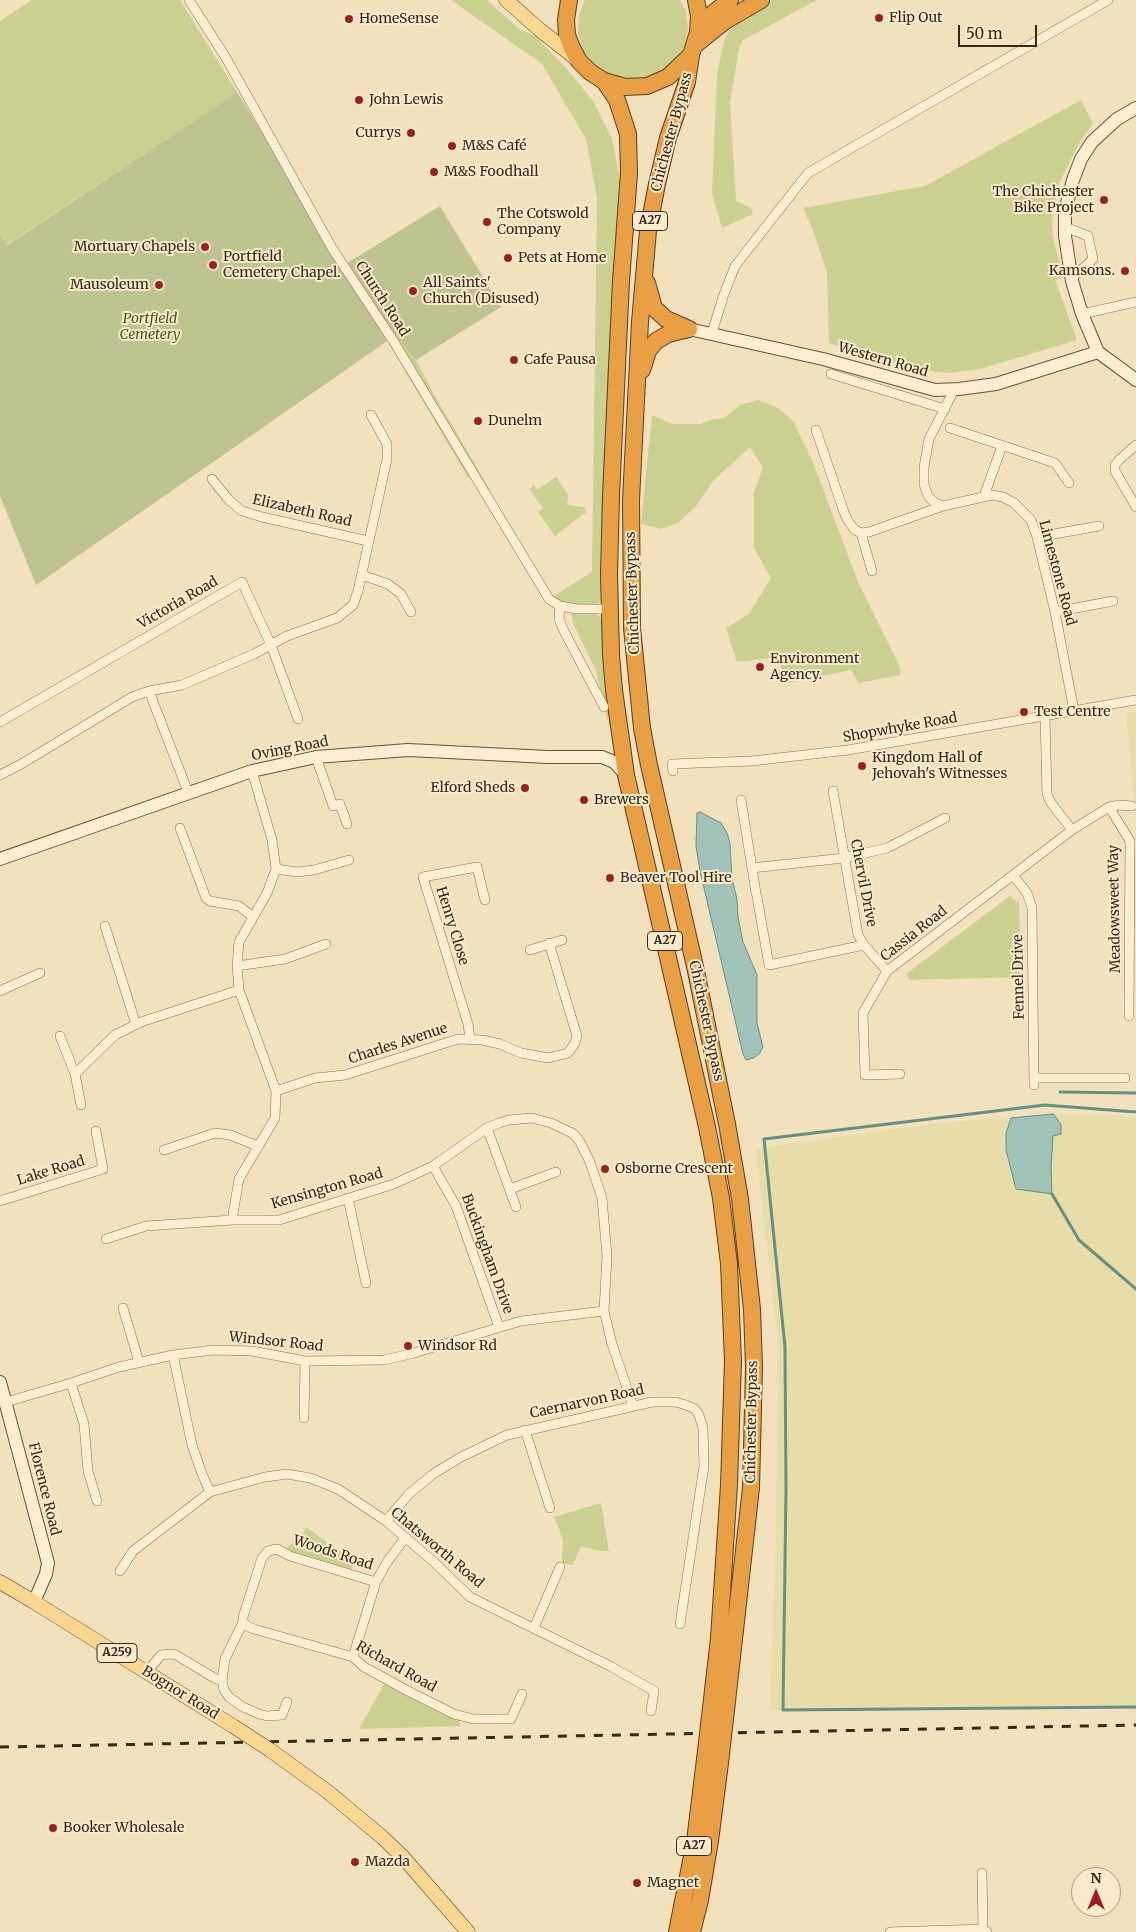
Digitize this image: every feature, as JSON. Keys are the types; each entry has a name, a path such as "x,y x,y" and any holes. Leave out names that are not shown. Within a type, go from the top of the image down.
{"highway":[{"path":"569,0 566,20 567,35 579,61 590,72 604,81 625,87 648,86 668,77 695,44 712,14 730,0"},
{"name":"Chichester Bypass","path":"692,1932 700,1900 710,1841 712,1761 718,1709 751,1488 754,1366 752,1310 740,1199 727,1124 696,971 672,870 642,728 632,628 631,500 636,391 648,230 656,184 668,138 687,82 695,44 699,16 696,0"},
{"path":"695,44 725,21 761,0"},
{"name":"Chichester Bypass","path":"604,81 617,100 628,134 629,173 620,306 611,496 611,655 618,731 626,775 707,1126 721,1198 729,1264 733,1361 729,1485 719,1638 718,1709"},
{"path":"645,272 654,308 666,320 689,329"},
{"path":"636,391 648,351 656,342 668,334 689,329"},
{"name":"Chichester Bypass","path":"677,1932 712,1761"}],"main road":[{"path":"506,0 579,61"},
{"path":"1136,108 1117,119 1106,129 1092,142 1081,159 1068,198 1065,227 1066,249 1072,279 1082,314 1098,352 1136,380"},
{"name":"Western Road","path":"689,329 823,359 935,390 954,390 996,384 1098,352"},
{"path":"600,757 609,751 618,731"},
{"name":"Oving Road","path":"0,859 252,771 316,757 420,750 548,757 600,757"},
{"path":"600,757 612,761 626,775"},
{"name":"Florence Road","path":"0,1382 48,1563 46,1574 34,1602"},
{"name":"Bognor Road","path":"2,1587 34,1602 147,1672 270,1750 328,1792 402,1856 468,1932"}],"street":[{"name":"Church Road","path":"189,0 226,58 332,248 394,342 549,599 560,606"},
{"path":"712,333 735,266 808,174 1108,0"},
{"path":"1065,227 1088,236 1093,259 1072,279"},
{"path":"1082,314 1136,302"},
{"path":"831,374 944,409"},
{"path":"943,506 935,503 928,496 924,484 924,467 930,439 954,390"},
{"path":"0,775 24,763 126,700 149,691 182,685 287,636 337,618 353,605 362,575 387,459 387,444 371,415"},
{"path":"950,428 1055,463 1069,483"},
{"path":"816,430 848,521 855,530 862,533 872,571"},
{"path":"984,496 1002,446"},
{"path":"1136,446 1115,465 1115,471 1136,507"},
{"name":"Elizabeth Road","path":"212,479 229,500 242,511 368,541"},
{"name":"Limestone Road","path":"862,533 943,506 984,496 1003,497 1014,502 1031,520 1037,537 1055,612 1074,711"},
{"path":"1037,537 1099,526"},
{"path":"362,575 388,584 401,594 411,612"},
{"name":"Victoria Road","path":"0,722 242,582 271,645 298,719"},
{"path":"1055,612 1113,601"},
{"path":"604,707 559,619 560,606 577,609 610,609"},
{"path":"149,691 188,792"},
{"name":"Shopwhyke Road","path":"673,771 672,764 752,761 804,756 1136,700"},
{"path":"1044,716 1047,794 1051,803 1072,830"},
{"path":"316,757 333,806 340,804 347,824"},
{"path":"232,1220 239,1179 275,1118 276,1091 238,990 239,942 276,869 272,840 252,771"},
{"name":"Chervil Drive","path":"833,791 858,935 864,945 887,971"},
{"path":"741,800 769,966 864,945"},
{"name":"Cassia Road","path":"900,1074 865,1075 863,1013 887,971 1072,830 1109,807 1119,805 1132,806"},
{"name":"Meadowsweet Way","path":"1109,807 1130,841 1129,1016"},
{"path":"752,868 844,858 887,848 945,818"},
{"path":"180,828 206,898 210,901 239,906 253,917"},
{"path":"276,869 297,872 314,870 350,860"},
{"name":"Henry Close","path":"470,1039 468,1024 423,877 477,867 485,900"},
{"name":"Fennel Drive","path":"1013,875 1027,892 1032,908 1034,1081 1125,1078"},
{"path":"105,926 138,1023"},
{"path":"530,950 562,940"},
{"path":"237,966 285,959 326,944"},
{"name":"Charles Avenue","path":"276,1091 316,1078 346,1075 450,1041 482,1040 500,1044 521,1053 548,1058 568,1054 577,1036 549,944"},
{"path":"0,991 40,973"},
{"path":"74,1074 115,1035 138,1023 238,990"},
{"path":"60,1036 74,1074 81,1105"},
{"path":"433,1166 487,1128 509,1120 532,1118 551,1123 574,1134 590,1162 602,1198 607,1256 604,1311 612,1344 633,1406"},
{"path":"487,1128 516,1207"},
{"name":"Lake Road","path":"0,1201 103,1169 96,1131"},
{"path":"164,1150 215,1133 230,1135 258,1146"},
{"name":"Kensington Road","path":"106,1238 146,1226 232,1220 279,1220 394,1184 433,1166"},
{"name":"Buckingham Drive","path":"433,1166 456,1206 499,1327"},
{"path":"510,1189 556,1172"},
{"path":"348,1198 366,1283"},
{"path":"123,1308 139,1362"},
{"name":"Windsor Road","path":"6,1402 120,1366 173,1355 213,1350 252,1351 305,1361 384,1360 422,1351 499,1327 548,1317 604,1311"},
{"path":"173,1355 192,1445 210,1492"},
{"path":"304,1418 305,1361"},
{"path":"71,1383 84,1424 88,1471 97,1501"},
{"name":"Caernarvon Road","path":"386,1522 409,1494 433,1474 491,1441 525,1430 652,1402 675,1402 686,1405 695,1409 703,1428 702,1486 680,1624"},
{"path":"525,1430 550,1508"},
{"name":"Chatsworth Road","path":"120,1571 133,1551 210,1492 265,1477 287,1474 310,1478 338,1489 386,1522 434,1562 470,1597 610,1666 654,1691 651,1711"},
{"path":"353,1657 376,1582 387,1562 405,1538"},
{"name":"Woods Road","path":"243,1622 262,1558 268,1551 273,1549 376,1582"},
{"path":"534,1628 560,1567"},
{"path":"243,1622 225,1659 222,1680 224,1690 229,1697 243,1706 267,1716 282,1715 288,1702"},
{"name":"Richard Road","path":"243,1622 247,1626 353,1657 364,1668 408,1691 454,1714 473,1719 511,1719 522,1694"},
{"path":"147,1672 156,1658 161,1655 171,1654 176,1655 216,1679 222,1680"},
{"path":"890,1932 985,1931 982,1873"}],"shaded area":[{"path":"1136,712 1136,813 1126,713"},
{"path":"1058,1114 1136,1116 1136,1707 770,1710 776,1536 778,1342 756,1149 928,1124"}],"green space":[{"path":"32,0 180,0 237,92 5,246 0,235 0,21"},
{"path":"451,0 487,0 519,29 535,36 567,69 593,101 612,139 621,184 603,597 598,604 577,609 549,599 592,572 597,198 586,139 542,64"},
{"path":"585,0 680,0 686,11 688,29 684,47 675,62 661,74 644,80 626,81 609,76 594,65 583,50 578,33 579,15"},
{"path":"772,0 817,0 743,40 739,48 730,103 736,201 751,208 753,214 722,228 712,193 717,75 722,50 725,38 737,20"},
{"name":"Portfield Cemetery","path":"237,92 344,265 440,206 501,307 416,360 396,335 36,585 0,496 0,235 6,246"},
{"path":"1081,100 1093,124 1081,140 1060,181 1052,222 1054,243 1064,277 1055,280 1077,340 980,369 950,373 920,370 829,343 827,272 813,230 803,208 925,186"},
{"path":"397,335 416,360 490,490 484,493 476,476 468,478 388,342"},
{"path":"758,400 778,408 793,421 812,460 858,582 900,667 900,675 859,683 851,670 783,684 780,657 737,662 726,628 749,614 771,578 754,548 754,492 763,467 750,447 713,481 696,506 678,523 661,529 641,524 652,415 672,424 700,424 724,418 740,405"},
{"path":"556,477 568,495 567,505 585,507 586,512 555,536 538,512 543,508 529,489 534,485 537,490"},
{"path":"571,613 595,613 604,623 611,727 609,727 596,671 574,625"},
{"path":"1010,896 1019,903 1021,977 910,980 906,974"},
{"path":"601,1503 609,1551 600,1551 581,1546 573,1565 562,1563 563,1540 554,1517"},
{"path":"306,1527 346,1556 352,1562 352,1571 293,1553 286,1548 292,1544 297,1535 302,1536"},
{"path":"385,1683 459,1720 461,1726 359,1729"}],"water":[{"path":"700,812 721,823 727,833 730,843 732,879 743,942 757,975 757,1023 763,1047 754,1058 746,1060 700,871 696,846 697,813"},
{"path":"1053,1114 1061,1124 1061,1134 1053,1136 1052,1194 1016,1189 1006,1150 1006,1133 1011,1118"}],"waterway":[{"path":"1060,1092 1136,1093"},
{"path":"1136,1112 1045,1105 764,1139 785,1347 786,1490 783,1710 1136,1707"},
{"path":"1052,1194 1079,1240 1136,1289"}],"railway":[{"path":"0,1747 1136,1725"}],"place":[{"name":"Flip Out","path":"879,18"},
{"name":"HomeSense","path":"349,19"},
{"name":"John Lewis","path":"359,100"},
{"name":"Currys","path":"411,133"},
{"name":"M&S Café","path":"452,146"},
{"name":"M&S Foodhall","path":"434,172"},
{"name":"The Chichester Bike Project","path":"1104,200"},
{"name":"The Cotswold Company","path":"487,222"},
{"name":"Mortuary Chapels","path":"205,247"},
{"name":"Pets at Home","path":"508,258"},
{"name":"Portfield Cemetery Chapel.","path":"213,265"},
{"name":"Kamsons.","path":"1125,271"},
{"name":"Mausoleum","path":"159,285"},
{"name":"All Saints' Church (Disused)","path":"413,291"},
{"name":"Cafe Pausa","path":"514,360"},
{"name":"Dunelm","path":"478,421"},
{"name":"Environment Agency.","path":"760,667"},
{"name":"Test Centre","path":"1024,712"},
{"name":"Kingdom Hall of Jehovah's Witnesses","path":"862,766"},
{"name":"Elford Sheds","path":"525,788"},
{"name":"Brewers","path":"584,800"},
{"name":"Beaver Tool Hire","path":"610,878"},
{"name":"Osborne Crescent","path":"605,1169"},
{"name":"Windsor Rd","path":"408,1346"},
{"name":"Booker Wholesale","path":"53,1828"},
{"name":"Mazda","path":"355,1862"},
{"name":"Magnet","path":"637,1883"}]}
